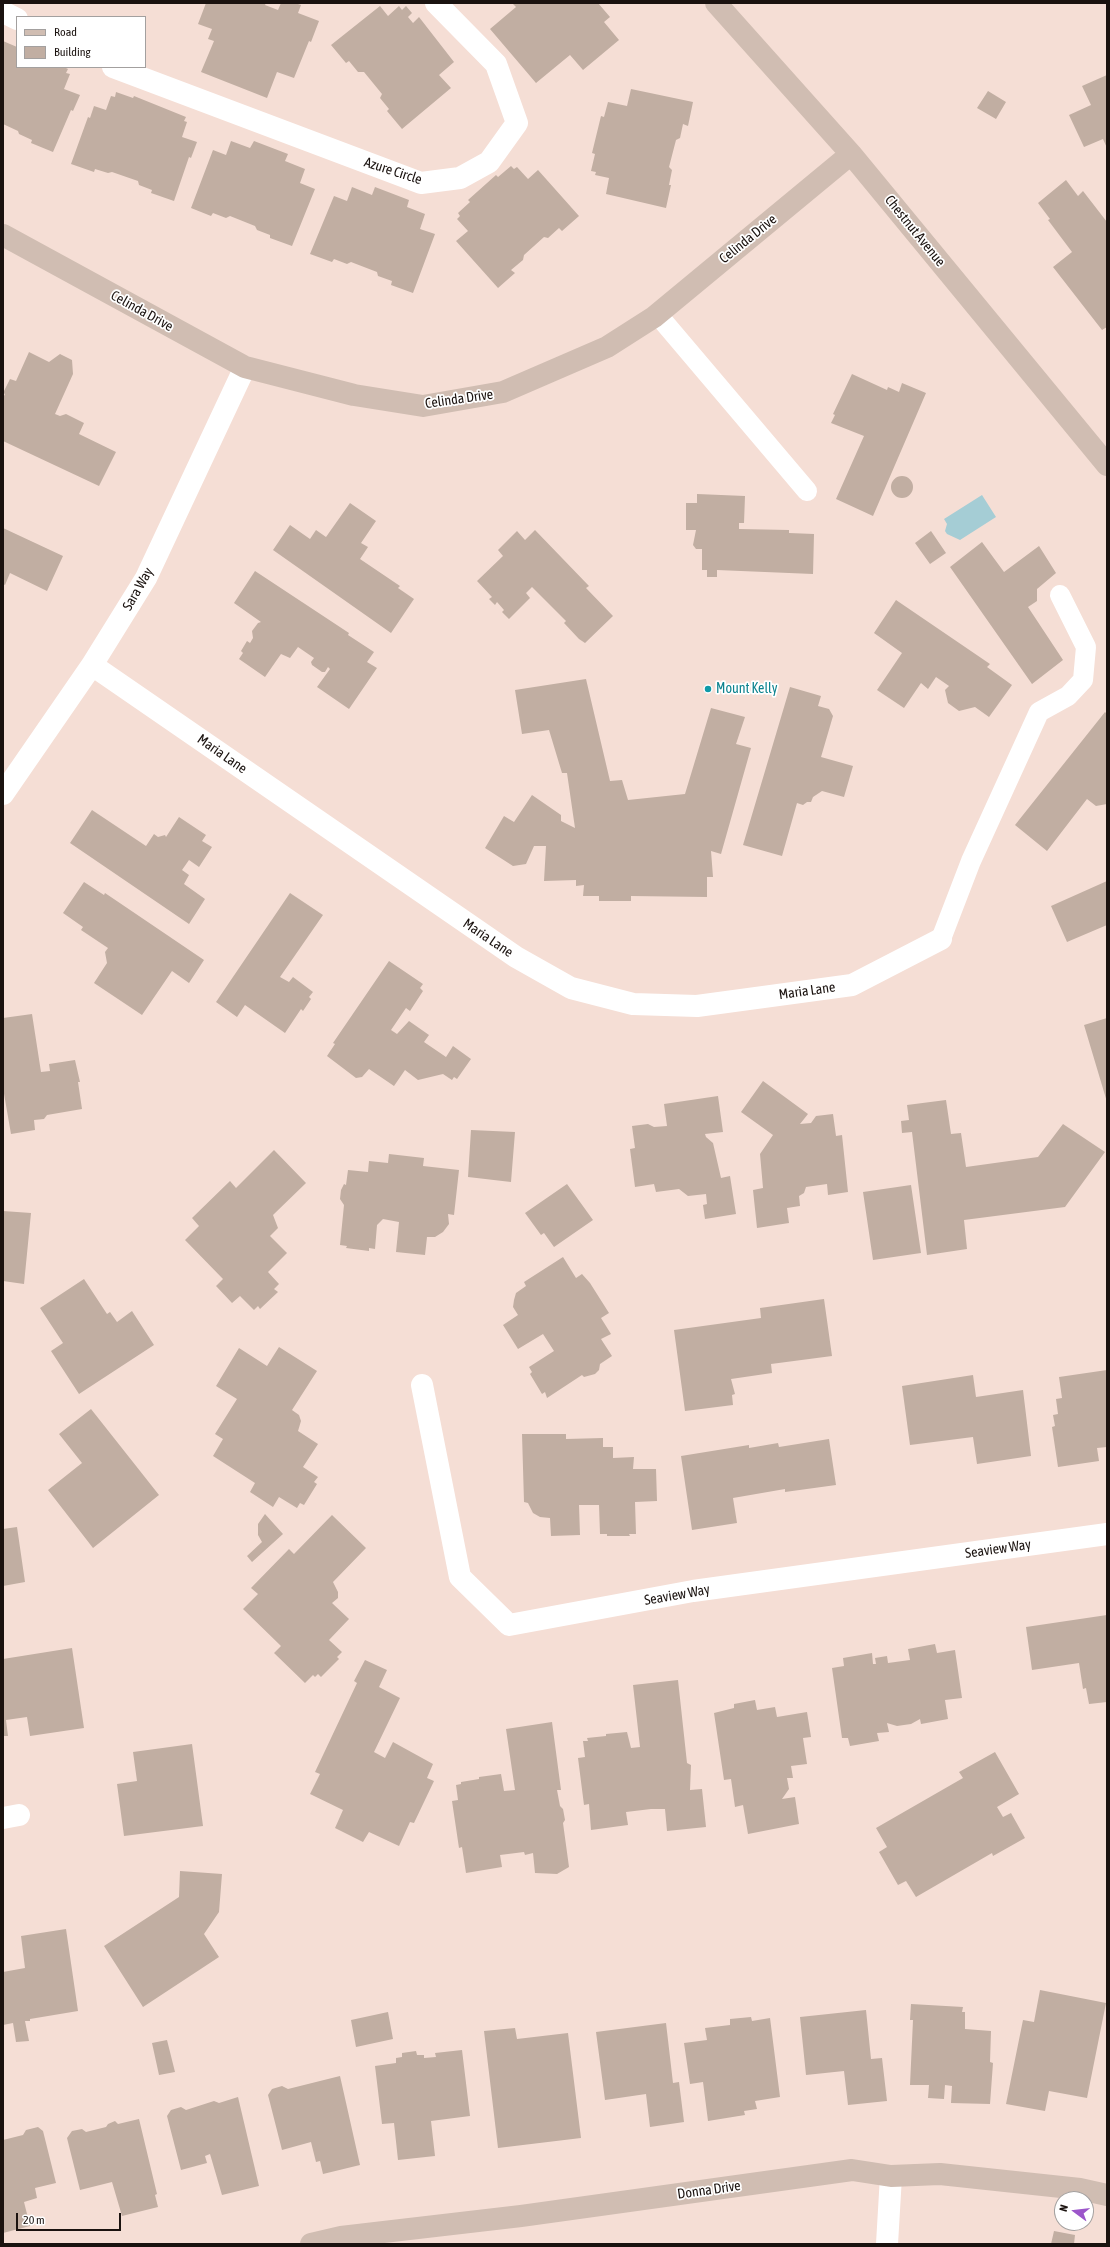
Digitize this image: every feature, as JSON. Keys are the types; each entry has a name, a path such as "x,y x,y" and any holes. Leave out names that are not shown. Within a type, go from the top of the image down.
{"street":[{"name":"Azure Circle","path":"116,68 421,184 460,178 489,162 517,123 496,64 436,3"},
{"name":"Chestnut Avenue","path":"716,3 851,154 1107,465"},
{"path":"3,12 16,18"},
{"name":"Celinda Drive","path":"3,235 245,367 354,395 423,406 503,392 607,347 657,314 851,154"},
{"name":"Sara Way","path":"3,794 92,665 146,578 245,367"},
{"name":"Maria Lane","path":"92,665 516,957 571,988 633,1004 697,1006 852,985 941,939"},
{"name":"Seaview Way","path":"422,1385 460,1577 509,1625 693,1591 1107,1534"},
{"name":"Donna Drive","path":"311,2244 341,2237 521,2216 852,2170 891,2176 940,2174 1080,2189 1107,2195"},
{"path":"887,2244 891,2176"}],"lane":[{"path":"657,314 807,491"},
{"path":"941,939 971,861 1039,712 1068,696 1083,680 1086,647 1060,595"}],"water":[{"path":"982,495 996,517 960,540 947,534 945,531 947,524 944,519"}],"building":[{"path":"206,3 266,3 265,5 278,10 281,3 295,3 301,5 298,13 319,21 294,78 277,72 267,98 201,72 214,41 208,39 212,29 198,24"},
{"path":"512,3 598,3 610,17 604,22 619,40 583,70 570,55 536,83 490,29 516,7"},
{"path":"380,6 388,16 399,6 402,10 406,6 412,13 408,17 413,23 419,17 454,62 439,75 451,88 402,129 387,111 389,109 380,98 382,94 364,72 358,72 349,61 346,63 331,45"},
{"path":"3,41 16,47 16,68 68,69 66,73 70,74 64,89 80,95 73,111 71,110 53,152 31,143 32,140 3,124"},
{"path":"1107,75 1107,148 1103,139 1084,147 1069,115 1091,105 1082,86"},
{"path":"631,89 693,102 688,126 683,124 680,138 676,140 669,167 672,170 669,185 671,185 666,208 606,194 609,178 595,175 596,172 591,171 595,154 592,153 601,116 604,117 608,102 627,106"},
{"path":"988,91 1006,102 996,119 977,108"},
{"path":"116,92 133,98 134,96 186,117 184,121 187,122 182,137 197,142 191,158 189,157 174,201 151,193 152,190 139,185 138,181 112,172 108,173 95,169 94,172 71,164 88,117 90,118 94,106 106,110 111,96 115,97"},
{"path":"231,141 250,148 254,141 288,154 285,161 305,169 300,183 315,189 292,246 270,238 270,235 257,230 255,226 230,216 226,218 213,213 211,216 191,208 213,150 226,155"},
{"path":"511,166 514,169 517,167 528,179 538,170 579,216 562,231 559,228 548,238 544,237 524,255 523,260 511,270 515,273 498,288 456,241 468,231 457,219 460,216 458,213 470,202 468,200 496,175 498,177"},
{"path":"1066,180 1078,196 1083,191 1107,222 1107,327 1102,330 1053,267 1072,252 1048,220 1050,219 1038,203"},
{"path":"352,187 372,195 375,187 409,200 407,207 425,214 420,229 435,234 413,293 391,285 392,281 378,276 377,272 351,262 347,264 334,259 332,262 310,254 334,196 347,201"},
{"path":"29,352 49,362 60,354 72,360 73,374 55,414 60,416 66,414 84,423 79,434 116,452 99,486 3,441 3,398 5,394 3,393 10,379 16,381"},
{"path":"852,374 887,390 888,387 899,392 902,383 926,393 873,516 836,499 864,436 831,423 835,415 833,414"},
{"path":"902,476 910,479 913,487 910,495 902,498 894,495 891,487 894,479"},
{"path":"697,494 745,496 744,523 739,523 739,529 789,530 789,533 814,534 813,574 717,570 717,577 707,577 707,570 702,570 702,549 696,549 693,545 696,530 686,530 686,503 697,503"},
{"path":"350,503 376,521 361,543 368,547 360,559 400,586 398,588 414,599 391,633 273,550 290,525 310,539 316,530 326,537"},
{"path":"3,528 63,556 47,591 10,573 5,585 3,584"},
{"path":"535,530 589,586 586,588 613,616 585,643 579,639 564,623 566,621 532,587 526,593 530,598 509,619 502,612 504,610 497,602 495,605 489,599 492,597 477,581 503,556 498,550 517,531 525,540"},
{"path":"931,531 946,553 930,564 915,543"},
{"path":"982,542 1004,572 1039,546 1056,573 1037,589 1037,601 1028,607 1063,660 1032,684 950,567"},
{"path":"255,571 349,633 348,635 374,652 367,662 377,668 349,709 317,687 330,669 328,667 325,672 322,672 312,665 311,662 314,658 298,647 290,658 281,654 265,677 239,659 243,653 241,651 247,641 250,643 253,638 252,631 258,623 261,622 234,603"},
{"path":"896,600 990,664 987,667 1012,685 989,717 975,707 959,711 948,703 945,690 949,686 936,677 928,689 921,683 904,708 877,690 902,653 874,633"},
{"path":"586,679 610,781 622,780 628,800 685,794 711,708 745,717 736,744 751,748 721,854 711,851 713,877 707,877 707,897 631,896 631,901 599,901 599,896 583,896 584,885 576,886 576,880 544,881 546,846 534,846 526,864 513,866 485,848 504,816 514,822 532,795 561,815 561,821 575,828 567,773 562,773 549,730 522,734 515,690"},
{"path":"790,687 821,696 818,706 829,709 833,716 821,757 853,766 844,797 822,791 813,797 811,802 807,802 803,805 797,803 782,856 743,845"},
{"path":"1105,712 1107,714 1107,804 1096,806 1087,799 1047,851 1015,825"},
{"path":"92,810 146,846 154,834 158,837 165,835 166,837 179,817 206,835 202,841 212,847 199,867 189,860 182,870 189,875 184,884 205,899 189,924 70,843"},
{"path":"1107,881 1107,925 1067,942 1051,906"},
{"path":"84,882 104,895 105,893 204,960 189,983 172,971 142,1015 94,983 107,963 105,952 108,948 81,930 83,927 63,913"},
{"path":"290,893 323,915 280,977 289,982 293,977 313,992 309,997 311,999 303,1011 301,1009 285,1033 245,1005 237,1017 216,1002"},
{"path":"389,961 423,984 420,988 423,991 410,1011 406,1008 391,1030 397,1034 409,1021 429,1035 424,1042 446,1057 453,1046 471,1059 457,1079 454,1077 452,1080 443,1074 418,1080 405,1070 394,1086 369,1069 362,1077 356,1078 327,1056 335,1044 333,1043"},
{"path":"32,1014 41,1072 50,1071 49,1064 75,1060 80,1082 78,1082 82,1109 47,1115 44,1119 34,1120 35,1130 11,1134 3,1088 3,1018"},
{"path":"1107,1018 1107,1102 1084,1025"},
{"path":"763,1081 808,1114 800,1124 811,1123 816,1116 833,1114 836,1136 842,1135 848,1192 828,1195 827,1184 806,1187 804,1193 799,1196 800,1206 787,1208 789,1223 757,1228 753,1190 763,1188 760,1154 773,1135 741,1112"},
{"path":"718,1096 723,1132 705,1134 706,1137 713,1143 721,1178 730,1176 736,1214 705,1219 703,1205 707,1204 706,1194 688,1196 679,1189 656,1192 654,1184 635,1187 630,1149 635,1148 632,1126 648,1124 654,1127 667,1126 664,1104"},
{"path":"946,1100 951,1134 961,1133 966,1167 1038,1157 1063,1124 1105,1152 1065,1207 964,1220 967,1249 927,1255 912,1132 902,1133 901,1121 909,1120 907,1105"},
{"path":"471,1130 515,1132 511,1182 468,1177"},
{"path":"274,1150 306,1183 273,1215 278,1228 270,1236 287,1253 268,1272 279,1284 274,1289 278,1292 260,1309 258,1306 254,1310 240,1296 232,1303 216,1286 223,1279 185,1240 199,1226 192,1218 230,1181 236,1188"},
{"path":"389,1154 424,1158 423,1166 459,1170 454,1215 448,1214 449,1224 443,1232 435,1237 427,1237 425,1255 396,1252 399,1222 383,1219 377,1225 375,1249 369,1248 369,1251 346,1248 347,1246 340,1245 344,1205 340,1199 341,1190 344,1184 346,1185 348,1170 368,1172 369,1161 388,1163"},
{"path":"567,1184 593,1220 554,1247 544,1233 541,1235 525,1213"},
{"path":"911,1185 921,1253 873,1260 863,1192"},
{"path":"3,1211 31,1213 24,1284 3,1281"},
{"path":"563,1257 576,1278 582,1274 590,1283 609,1313 601,1318 611,1334 601,1339 612,1356 600,1364 599,1370 595,1374 584,1377 582,1375 547,1398 545,1392 542,1394 530,1374 532,1372 529,1367 554,1351 543,1334 518,1349 503,1325 518,1315 513,1307 514,1300 516,1293 526,1286 524,1282"},
{"path":"84,1279 107,1314 110,1312 117,1322 132,1311 154,1345 79,1394 51,1351 63,1343 40,1308"},
{"path":"824,1299 832,1356 771,1364 772,1373 731,1379 735,1394 732,1395 733,1405 685,1411 674,1330 761,1318 760,1308"},
{"path":"279,1347 317,1371 292,1410 299,1415 301,1421 298,1431 318,1444 303,1467 318,1477 314,1482 317,1484 304,1505 300,1503 297,1508 279,1497 273,1507 250,1492 255,1483 213,1456 223,1439 215,1434 237,1399 216,1386 239,1348 267,1366"},
{"path":"1107,1370 1107,1447 1097,1448 1099,1461 1058,1467 1052,1427 1055,1426 1053,1415 1058,1414 1056,1399 1062,1398 1059,1377"},
{"path":"973,1375 976,1397 1023,1390 1031,1456 977,1464 973,1437 910,1445 902,1386"},
{"path":"91,1409 159,1495 93,1548 48,1490 82,1463 59,1434"},
{"path":"522,1434 566,1434 566,1439 603,1438 603,1447 613,1447 613,1458 634,1457 633,1469 656,1469 657,1501 635,1502 636,1534 629,1534 630,1536 607,1536 607,1534 600,1534 599,1505 579,1505 580,1535 551,1536 550,1518 540,1517 533,1513 528,1503 524,1502"},
{"path":"829,1439 836,1485 785,1492 785,1489 733,1498 737,1523 692,1530 681,1456 749,1445 749,1448 778,1443 779,1447"},
{"path":"265,1514 283,1534 252,1562 247,1556 262,1542 258,1535 258,1524"},
{"path":"332,1515 366,1548 333,1582 338,1592 338,1598 332,1603 349,1619 329,1640 342,1652 337,1657 339,1659 321,1677 318,1674 315,1677 313,1675 305,1683 274,1653 281,1646 243,1609 258,1594 251,1588 289,1549 294,1554"},
{"path":"17,1527 25,1582 3,1586 3,1529"},
{"path":"1107,1615 1107,1702 1089,1704 1086,1688 1083,1689 1079,1663 1032,1670 1026,1627"},
{"path":"935,1644 937,1653 955,1650 962,1698 945,1700 948,1719 921,1724 920,1719 911,1724 897,1726 887,1723 889,1732 877,1733 879,1741 850,1746 848,1738 842,1738 832,1668 844,1666 843,1658 872,1653 873,1664 876,1664 875,1658 887,1656 888,1663 910,1660 908,1649"},
{"path":"72,1648 84,1728 30,1736 27,1717 6,1720 8,1736 3,1736 3,1659"},
{"path":"365,1660 387,1670 379,1687 400,1698 374,1752 385,1758 393,1742 433,1764 427,1778 434,1781 414,1823 410,1822 399,1846 369,1832 363,1842 335,1828 343,1810 310,1794 320,1774 315,1772 357,1683 354,1681"},
{"path":"678,1680 687,1763 691,1765 690,1790 702,1789 706,1827 667,1831 665,1809 651,1809 626,1812 628,1825 591,1830 589,1804 584,1805 578,1758 585,1757 583,1741 588,1741 587,1738 606,1736 606,1734 627,1732 631,1748 640,1747 633,1685"},
{"path":"755,1700 757,1710 775,1707 777,1717 807,1712 811,1737 803,1738 807,1764 791,1766 793,1778 787,1778 789,1789 782,1799 795,1797 799,1824 748,1834 743,1805 735,1807 731,1779 724,1780 714,1713 734,1708 734,1704"},
{"path":"552,1722 561,1790 557,1790 560,1806 563,1809 565,1820 563,1823 569,1867 557,1874 535,1873 533,1853 525,1855 524,1852 500,1855 502,1867 466,1873 462,1847 459,1848 452,1801 458,1800 456,1785 461,1784 461,1782 479,1779 479,1777 501,1774 504,1791 515,1790 506,1729"},
{"path":"192,1744 203,1826 124,1836 117,1784 137,1781 133,1752"},
{"path":"995,1752 1019,1794 997,1807 1003,1817 1011,1813 1025,1838 993,1856 992,1853 916,1897 906,1881 898,1885 879,1852 887,1847 876,1828 963,1778 959,1772"},
{"path":"180,1871 222,1874 219,1912 204,1934 219,1957 143,2007 104,1946 179,1897"},
{"path":"66,1929 78,2011 25,2021 29,2041 16,2042 13,2023 3,2025 3,1972 25,1968 21,1936"},
{"path":"1040,1990 1106,2003 1087,2098 1049,2091 1045,2111 1006,2104 1023,2020 1034,2022"},
{"path":"911,2004 963,2007 962,2012 965,2012 965,2029 991,2031 990,2062 993,2063 990,2104 951,2103 952,2086 945,2085 944,2099 928,2098 929,2085 910,2085 913,2020 910,2020"},
{"path":"866,2010 871,2059 882,2058 887,2101 848,2105 844,2071 806,2075 800,2017"},
{"path":"388,2012 393,2039 356,2047 351,2020"},
{"path":"751,2017 752,2021 770,2018 780,2097 755,2101 757,2109 744,2111 745,2115 708,2121 703,2082 690,2084 684,2043 707,2040 705,2028 730,2025 730,2019"},
{"path":"666,2023 673,2083 679,2082 684,2122 650,2127 646,2094 605,2100 596,2032"},
{"path":"515,2028 517,2039 568,2033 581,2138 498,2148 484,2031"},
{"path":"167,2040 175,2072 159,2075 152,2043"},
{"path":"462,2050 470,2116 431,2121 435,2156 398,2160 394,2123 382,2124 375,2066 396,2063 396,2058 402,2057 402,2053 416,2051 417,2055 424,2055 424,2058 436,2057 435,2053"},
{"path":"340,2076 360,2165 323,2174 320,2161 316,2162 311,2142 282,2150 268,2095 272,2089 282,2086 288,2089"},
{"path":"238,2097 259,2186 222,2195 210,2154 205,2156 207,2163 181,2170 167,2116 171,2110 181,2107 186,2110 214,2101 219,2103"},
{"path":"139,2119 157,2194 155,2195 158,2207 122,2216 112,2182 80,2190 67,2138 72,2131 82,2129 86,2132 106,2127 108,2124 115,2121 118,2124"},
{"path":"38,2127 43,2131 56,2183 35,2188 37,2198 24,2202 30,2226 3,2233 3,2140 23,2135 26,2130"},
{"path":"1054,2231 1075,2235 1074,2244 1051,2244"}],"place":[{"name":"Mount Kelly","path":"708,689"}]}
